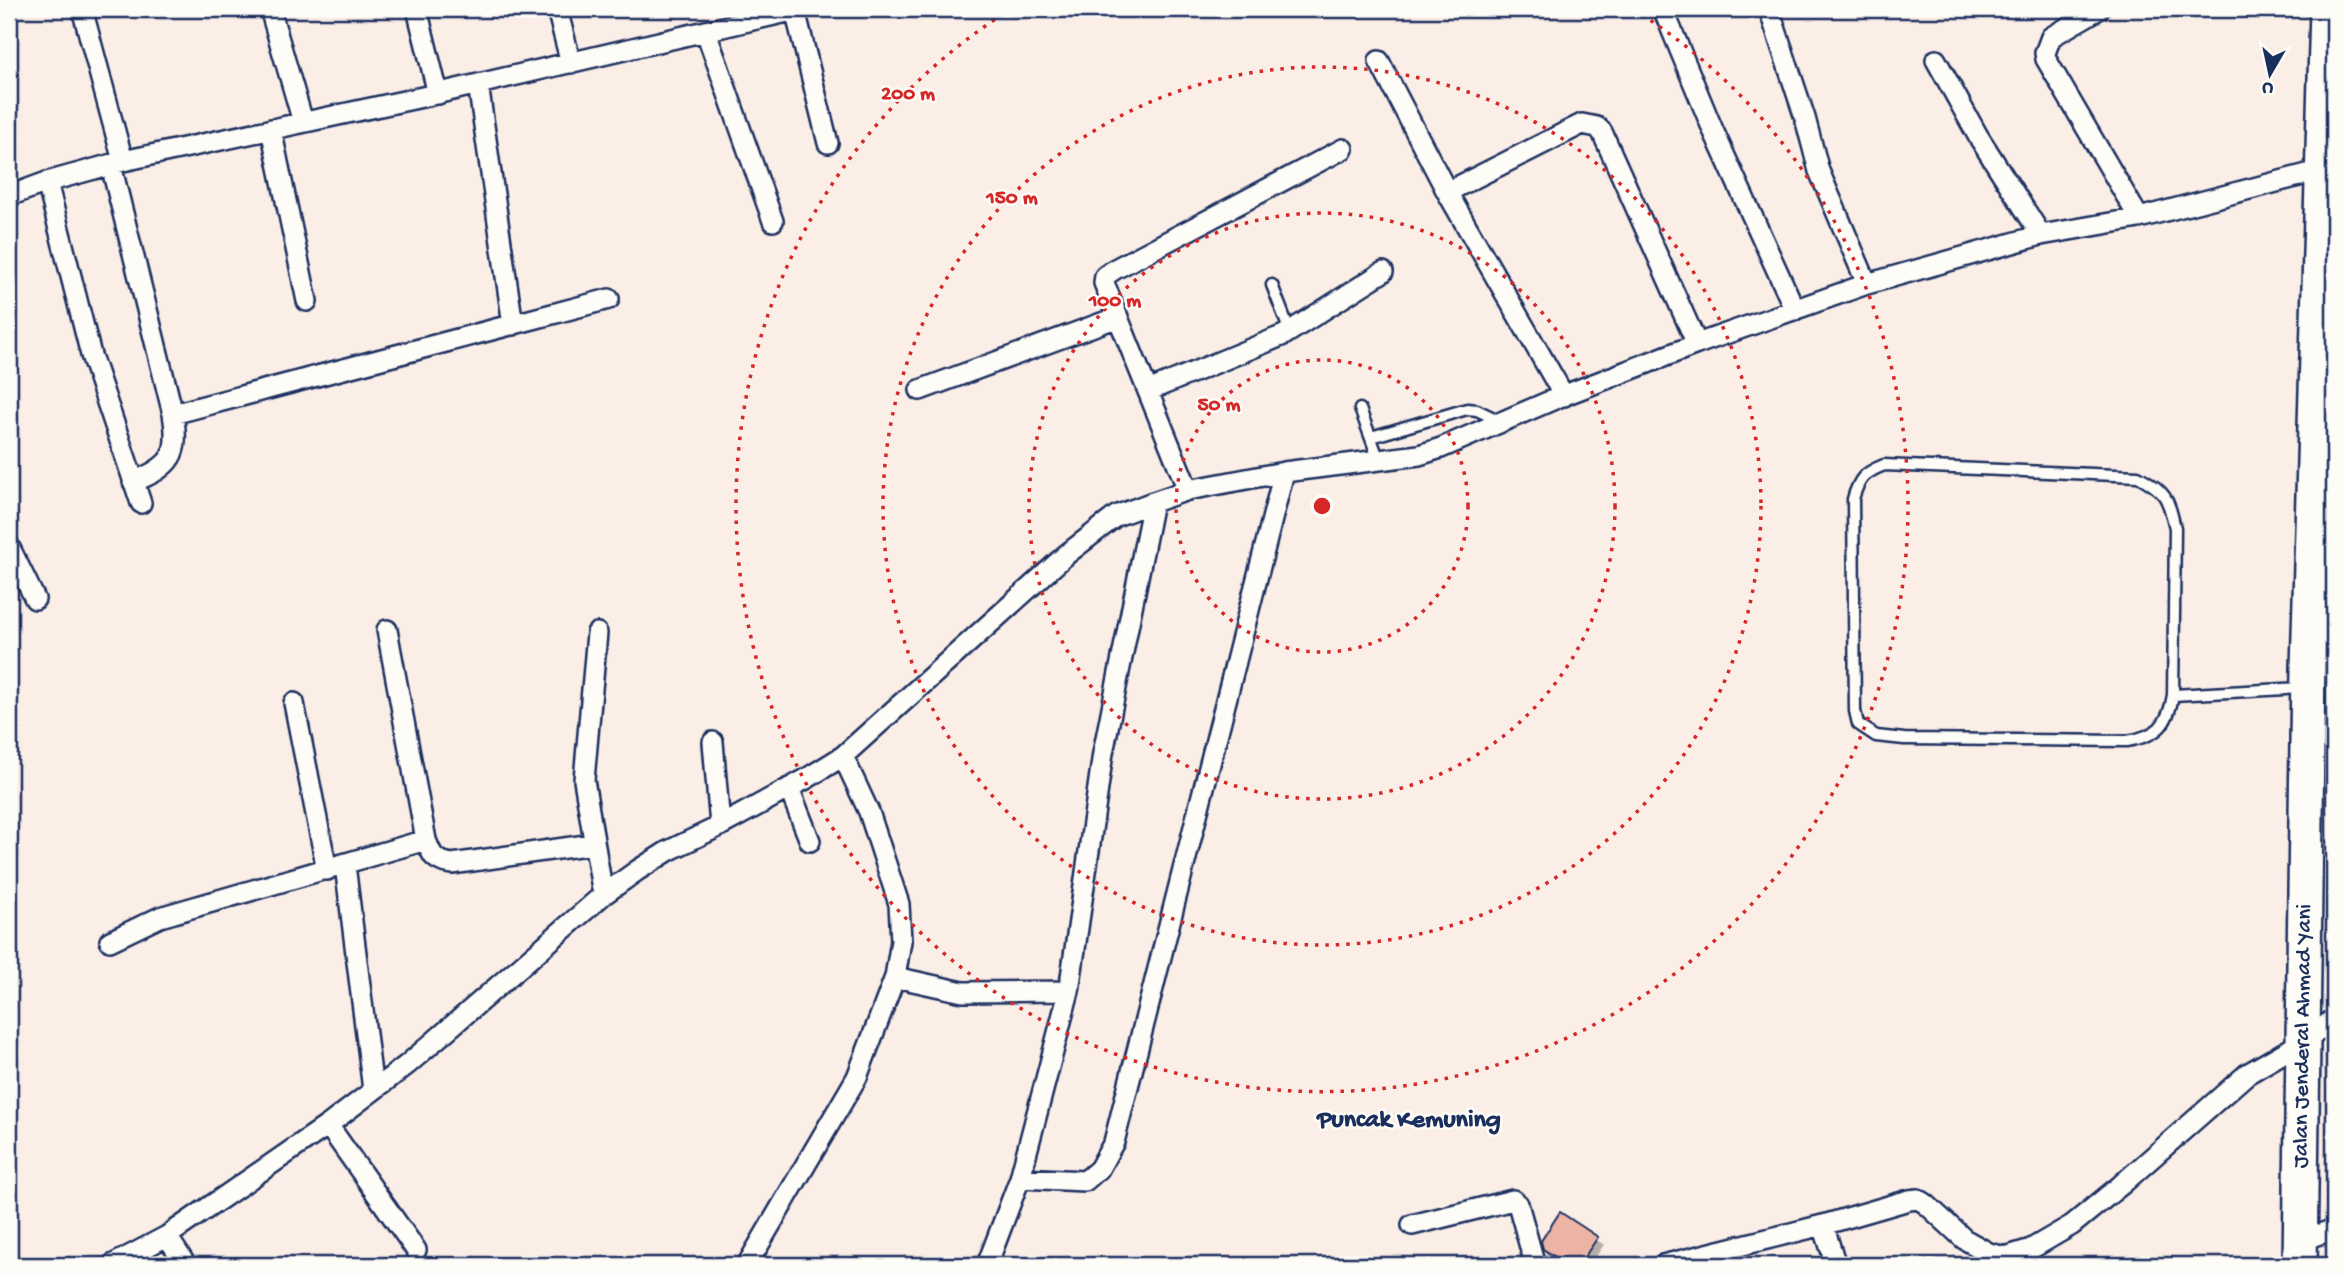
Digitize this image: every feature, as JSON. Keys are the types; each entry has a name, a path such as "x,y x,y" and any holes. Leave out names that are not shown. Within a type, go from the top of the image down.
{"highway":[{"name":"Jalan Jenderal Ahmad Yani","path":"2300,1253 2308,688 2329,169 2329,14"}],"street":[{"path":"270,9 303,122"},
{"path":"417,9 438,94"},
{"path":"558,9 571,63"},
{"path":"9,196 47,182 117,163 438,94 706,32 743,15 798,9 828,143"},
{"path":"1663,9 1713,130 1795,310"},
{"path":"1769,9 1805,118 1819,171 1867,284"},
{"path":"2099,9 2051,37 2045,53 2046,59 2139,218"},
{"path":"84,16 177,438 169,459 158,471 134,482"},
{"path":"706,32 773,221"},
{"path":"1936,60 1978,135 2041,235"},
{"path":"1379,61 1447,192 1564,396"},
{"path":"478,85 513,324"},
{"path":"1447,192 1582,124 1597,127 1602,132 1697,344"},
{"path":"271,129 307,301"},
{"path":"1188,490 1104,283 1105,276 1343,149"},
{"path":"112,1265 167,1236 328,1125 408,1064 603,895 668,851 720,826 843,756 1068,554 1116,516 1188,490 1284,472 1419,455 1697,344 1867,284 2041,235 2139,218 2329,169"},
{"path":"47,182 91,355 141,503"},
{"path":"1148,391 1290,332 1383,272"},
{"path":"173,414 609,299"},
{"path":"920,390 1118,317"},
{"path":"1020,1178 1085,1181 1099,1169 1114,1142 1284,472"},
{"path":"987,1265 1020,1178 1069,991 1103,753 1153,502"},
{"path":"11,556 35,599"},
{"path":"387,630 426,840 432,854 440,862 452,864 593,844"},
{"path":"597,633 584,780 603,895"},
{"path":"294,704 336,868 373,1090"},
{"path":"713,742 720,826"},
{"path":"747,1265 857,1077 895,977 901,941 899,904 869,812 843,756"},
{"path":"789,788 810,841"},
{"path":"110,941 160,917 426,840"},
{"path":"895,977 963,992 1069,991"},
{"path":"1663,1265 1712,1259 1918,1199 1964,1239 1989,1253 2005,1257 2031,1250 2072,1225 2247,1074 2304,1041 2334,1018"},
{"path":"328,1125 416,1250"},
{"path":"1412,1225 1513,1200 1518,1204 1535,1265"},
{"path":"1823,1225 1836,1265"},
{"path":"2300,1253 2334,1229"},
{"path":"167,1236 186,1265"},
{"path":"1964,1239 1981,1265"}],"lane":[{"path":"1272,285 1290,332"},
{"path":"1360,409 1379,460"},
{"path":"1371,437 1467,409 1477,410 1502,422"},
{"path":"1884,465 2138,476 2156,486 2169,502 2175,528 2173,695 2170,716 2158,729 2145,738 2127,741 1904,739 1876,736 1858,724 1855,710 1853,499 1859,480 1871,470 1884,465"},
{"path":"2173,695 2308,688"}],"building":[{"path":"1560,1212 1598,1237 1579,1265 1568,1265 1543,1249 1541,1241"}],"district":[{"name":"Puncak Kemuning","path":"1409,1121"}]}
